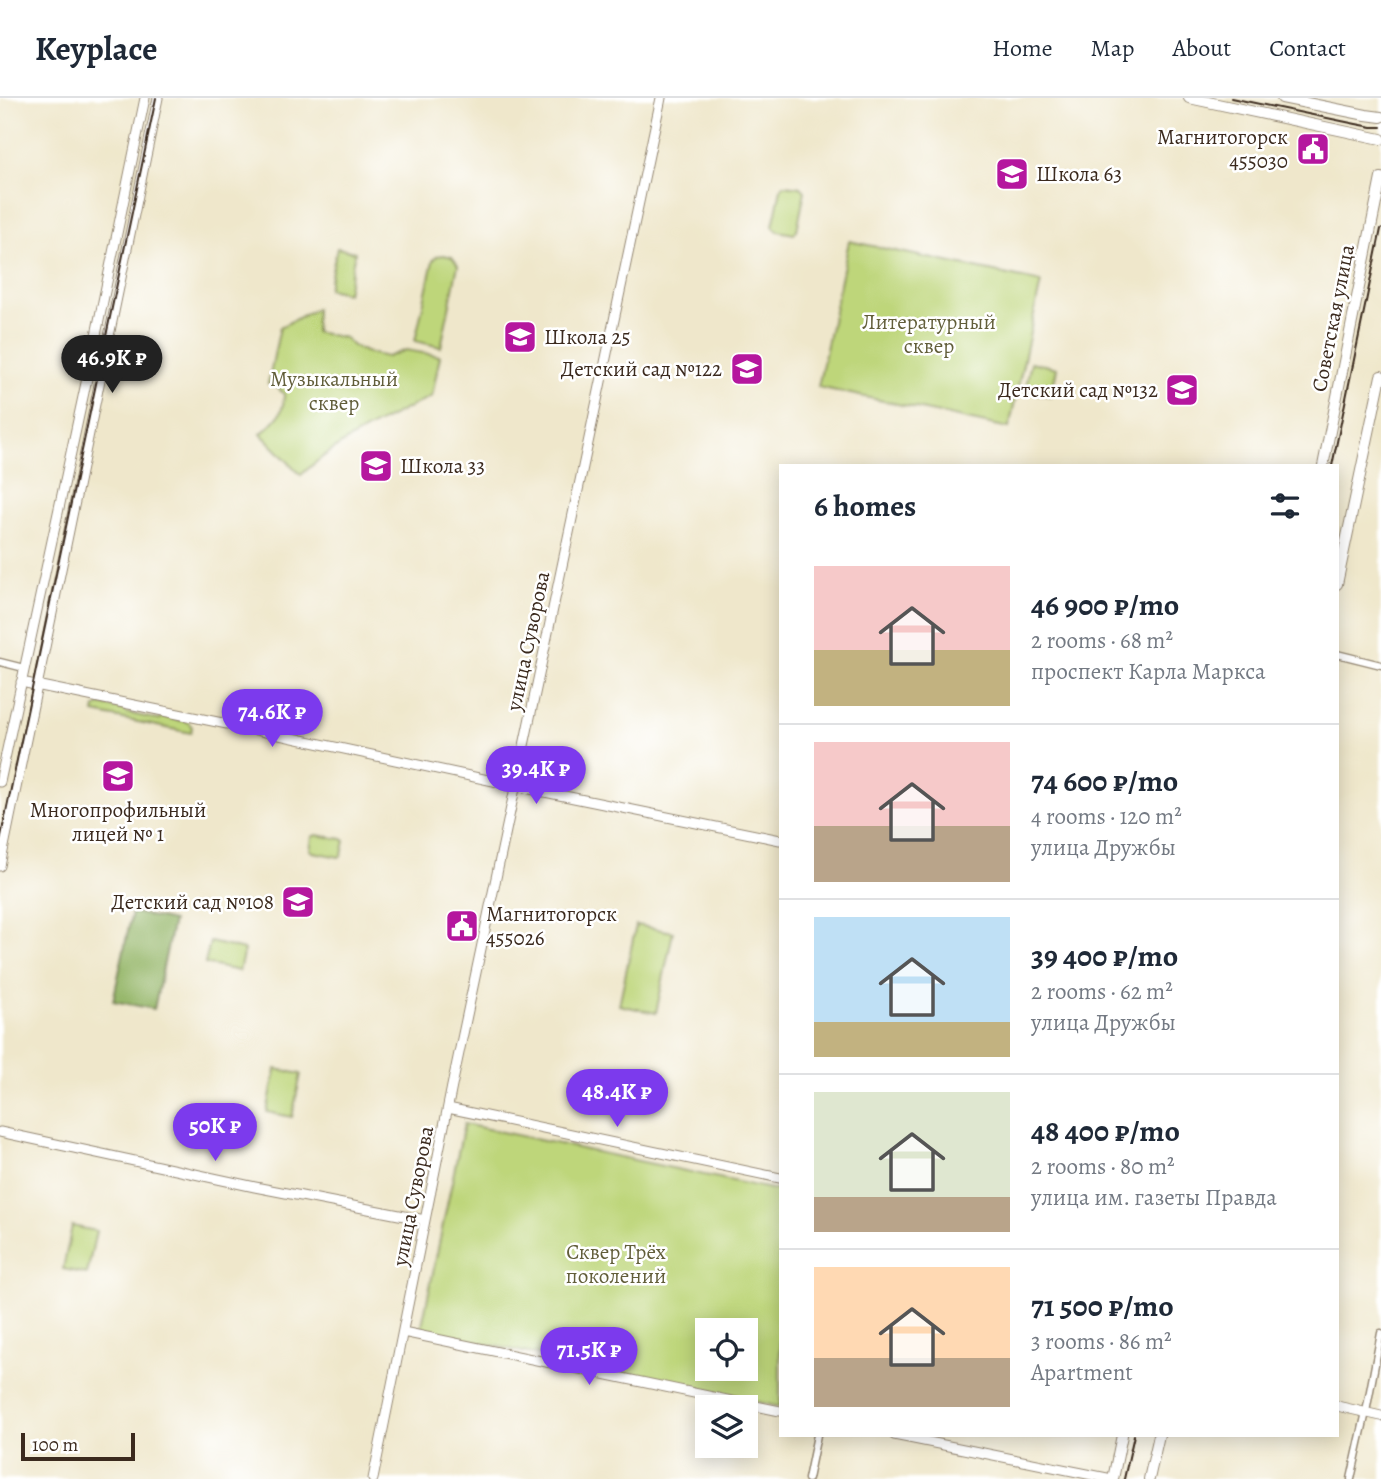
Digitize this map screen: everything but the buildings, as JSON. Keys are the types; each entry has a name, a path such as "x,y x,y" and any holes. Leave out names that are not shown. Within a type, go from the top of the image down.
{"main road":[{"path":"0,782 145,98"},
{"path":"0,866 158,98"},
{"name":"улица Суворова","path":"373,1479 515,786 661,98"},
{"path":"1189,98 1381,139"},
{"path":"1282,98 1381,117"},
{"name":"Советская улица","path":"1323,464 1381,178"},
{"path":"1339,575 1381,376"},
{"path":"24,668 41,672"},
{"path":"21,682 779,839"},
{"path":"448,1108 779,1178"},
{"path":"0,1132 255,1187 425,1220"},
{"path":"403,1332 779,1411"},
{"path":"1339,1406 1381,1416"},
{"path":"904,1437 1112,1479 1122,1437"},
{"path":"1149,1479 1159,1437"}],"street":[{"path":"1339,654 1381,665"},
{"path":"0,662 24,668"},
{"path":"1351,1479 1381,1333"},
{"path":"808,1479 817,1437"}],"green space":[{"path":"784,185 801,187 805,191 794,234 778,231 773,226"},
{"name":"Литературный сквер","path":"849,241 1041,282 1009,428 818,387"},
{"path":"337,248 355,252 347,293 328,289"},
{"path":"437,256 452,257 458,265 441,347 415,341 433,261"},
{"name":"Музыкальный сквер","path":"316,309 315,332 345,338 365,352 387,357 406,350 440,356 432,396 347,441 315,462 301,475 261,434 278,417 284,401 284,394 275,385 268,384 280,327"},
{"path":"1031,362 1057,368 1051,396 1025,391"},
{"path":"100,705 159,720 162,717 188,722 192,727 191,733 94,713 95,708"},
{"path":"316,835 345,841 342,855 339,857 310,850 312,837"},
{"path":"132,912 173,921 154,1009 113,1001"},
{"path":"636,925 673,932 656,1013 619,1005"},
{"path":"210,942 244,950 239,971 205,964"},
{"path":"276,1069 301,1074 292,1117 267,1112"},
{"name":"Сквер Трёх поколений","path":"464,1124 779,1191 779,1407 758,1402 758,1395 724,1395 421,1330"},
{"path":"72,1226 96,1231 87,1274 63,1269"}],"tram line":[{"path":"0,841 156,98"},
{"path":"1231,98 1381,127"},
{"path":"1332,464 1381,229"},
{"path":"1124,1479 1134,1437"}],"place":[{"name":"Магнитогорск 455030","path":"1313,149"},
{"name":"Школа 63","path":"1012,174"},
{"name":"Школа 25","path":"520,337"},
{"name":"Детский сад №122","path":"747,369"},
{"name":"Детский сад №132","path":"1182,390"},
{"name":"Школа 33","path":"376,466"},
{"name":"Многопрофильный лицей № 1","path":"118,776"},
{"name":"Детский сад №108","path":"298,902"},
{"name":"Магнитогорск 455026","path":"462,926"}]}
